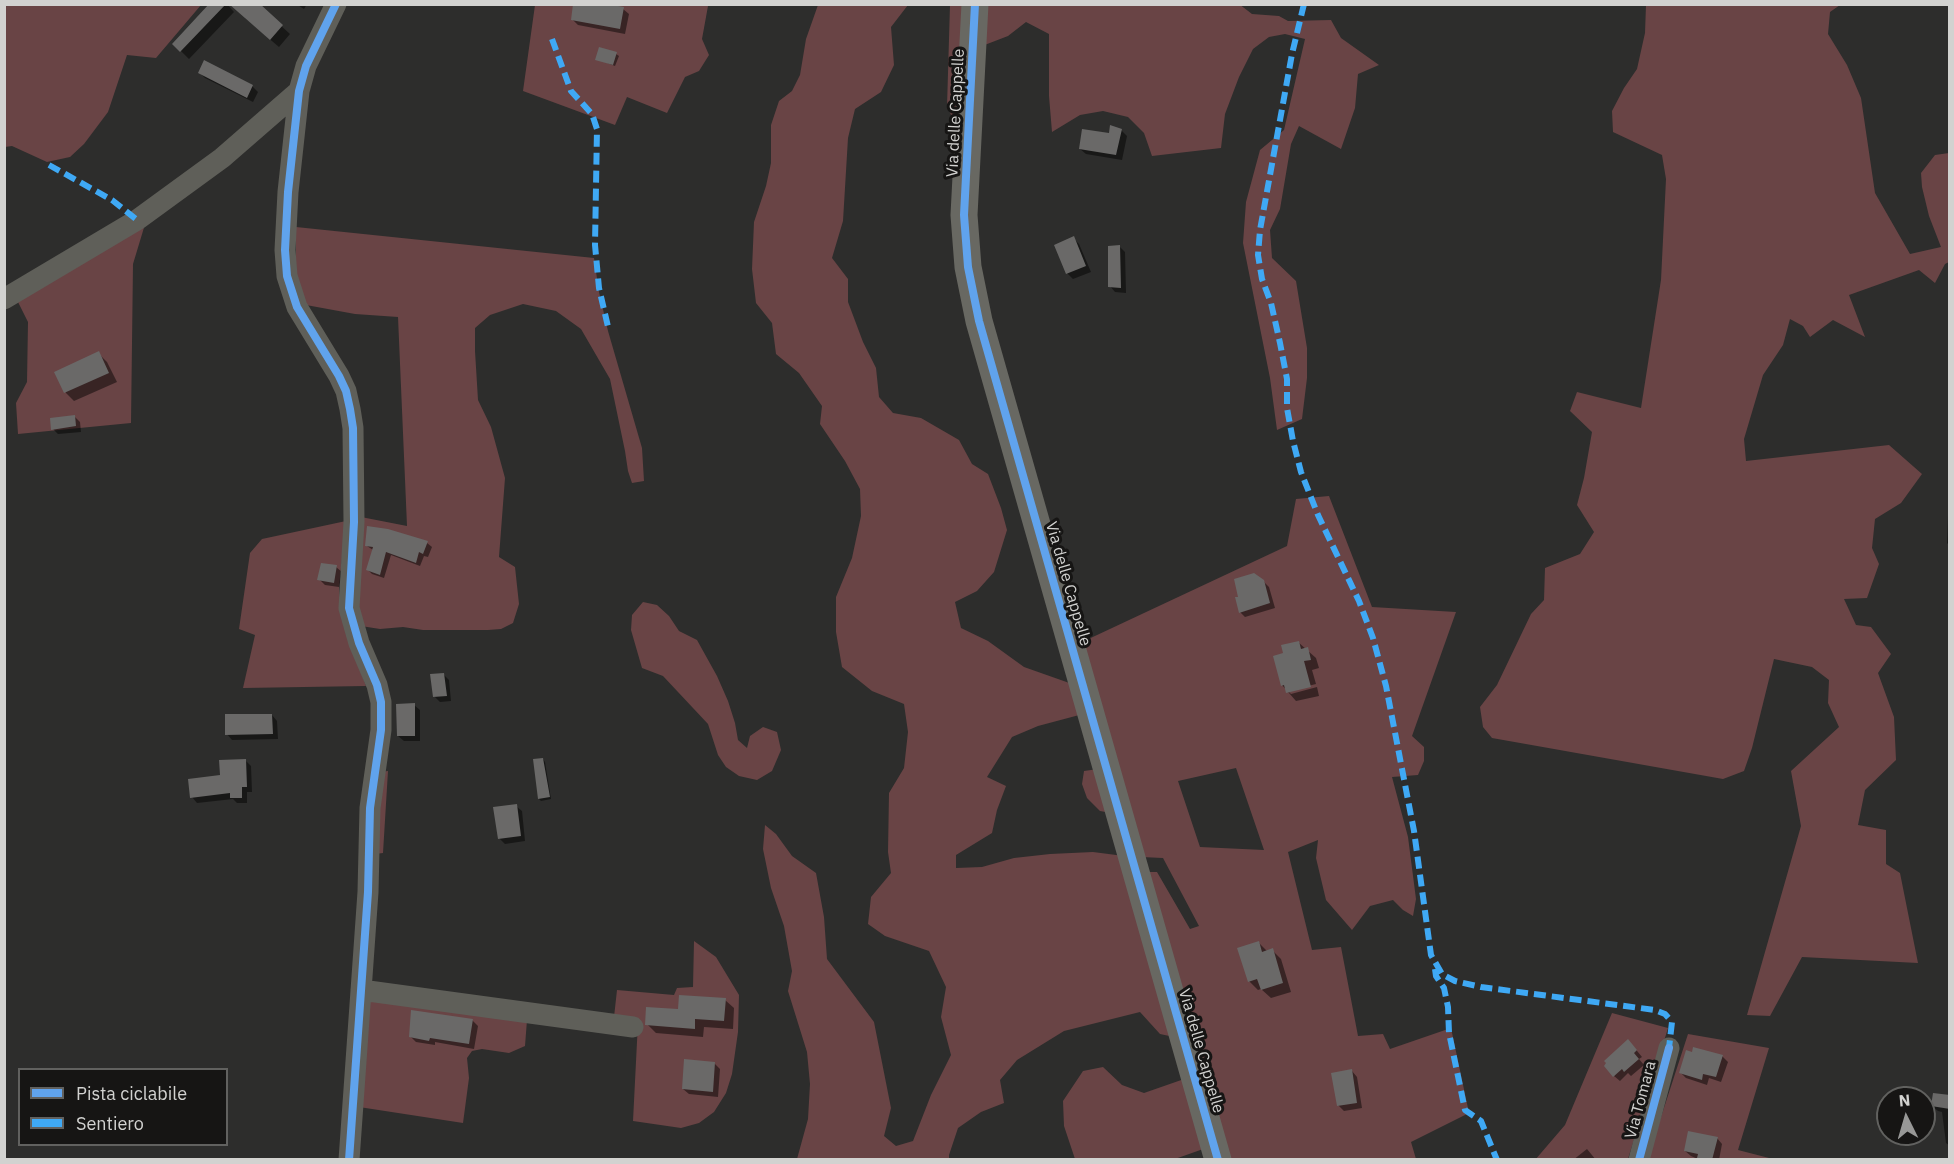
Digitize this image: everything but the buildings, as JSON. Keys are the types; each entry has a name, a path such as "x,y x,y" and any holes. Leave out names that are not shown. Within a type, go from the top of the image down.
{"main road":[{"name":"Via delle Cappelle","path":"975,4 964,215 968,267 979,321 1218,1160"}],"street":[{"path":"336,4 306,66 299,91 286,222 287,276 297,307 339,376 351,409 354,522 349,608 359,643 377,685 381,702 381,730 370,808 369,872 349,1160"},
{"path":"4,299 137,220 222,158 299,91"},
{"path":"361,990 633,1027"},
{"name":"Via Tomara","path":"1638,1160 1669,1048"}],"shaded area":[{"path":"691,4 708,6 702,39 709,55 699,71 685,77 667,113 627,97 615,125 523,91 535,5"},
{"path":"1239,4 1252,14 1279,16 1288,21 1331,20 1341,38 1379,65 1358,74 1355,108 1341,149 1299,126 1291,144 1280,209 1270,230 1272,258 1296,281 1307,348 1307,378 1302,419 1277,430 1270,378 1243,243 1246,202 1260,150 1284,130 1305,39 1285,34 1269,37 1253,49 1225,114 1221,148 1152,156 1144,133 1128,117 1103,111 1080,115 1052,132 1049,96 1049,34 1026,22 1008,36 982,46 985,5"},
{"path":"4,5 201,5 156,58 127,55 108,112 84,144 70,157 47,162 12,146 5,147"},
{"path":"818,5 908,5 891,27 894,65 881,92 855,109 848,138 843,221 832,258 848,279 848,302 863,342 876,368 879,397 893,413 921,418 959,440 972,464 988,474 1001,508 1007,530 994,572 977,591 955,602 961,628 988,641 1024,667 1075,685 1083,714 1038,726 1012,737 987,777 1006,786 992,833 956,855 956,868 982,867 1014,858 1050,854 1093,852 1124,856 1174,1037 1160,1034 1140,1012 1064,1031 1017,1060 1000,1080 1004,1103 981,1112 958,1128 949,1159 797,1159 808,1119 810,1084 807,1052 788,991 792,971 784,926 771,888 763,849 765,825 776,834 792,856 816,873 824,917 827,959 874,1022 891,1108 884,1136 896,1146 913,1141 931,1095 951,1055 941,1017 946,987 929,951 885,936 868,924 871,897 891,873 888,852 889,793 904,768 908,732 904,704 872,691 842,667 836,632 836,597 852,558 861,516 860,489 845,461 820,424 822,406 799,373 776,354 772,323 756,303 752,269 754,222 771,163 771,125 779,101 792,91 800,75 806,39"},
{"path":"950,5 964,5 957,126 947,107"},
{"path":"1646,5 1840,5 1830,12 1828,34 1847,65 1861,98 1875,193 1910,254 1941,247 1929,216 1921,173 1935,155 1949,153 1949,262 1945,264 1935,283 1919,270 1849,295 1865,337 1833,320 1810,337 1803,326 1790,319 1783,345 1763,375 1744,439 1746,461 1889,445 1922,474 1901,503 1875,519 1872,548 1879,564 1867,598 1844,599 1856,625 1871,627 1891,654 1878,673 1894,717 1896,760 1865,790 1858,825 1886,830 1886,864 1900,873 1918,963 1802,957 1770,1016 1747,1015 1801,826 1791,771 1839,727 1828,703 1829,680 1812,667 1774,659 1744,771 1723,779 1492,738 1483,727 1480,707 1497,685 1531,614 1544,600 1545,568 1580,554 1594,532 1577,505 1592,432 1570,411 1577,392 1641,408 1661,280 1666,179 1662,155 1613,132 1612,111 1637,69 1645,33"},
{"path":"146,221 133,264 131,423 18,434 16,403 27,382 28,322 16,298"},
{"path":"296,227 594,258 608,331 642,448 644,481 632,483 610,379 581,329 556,311 523,304 490,315 475,328 478,400 491,427 505,478 499,557 515,567 519,604 513,623 501,629 488,630 423,630 403,627 380,629 361,626 358,609 361,517 407,526 398,317 355,314 306,305 296,281"},
{"path":"1329,496 1372,607 1456,612 1412,736 1424,747 1424,761 1418,775 1392,777 1408,837 1416,899 1413,916 1393,900 1370,906 1352,930 1326,900 1316,858 1318,840 1288,852 1312,950 1341,947 1358,1036 1383,1034 1390,1049 1451,1028 1469,1113 1411,1142 1416,1159 1226,1159 1145,872 1157,872 1190,929 1199,926 1163,858 1141,857 1080,643 1287,546 1296,499","holes":["1236,768 1264,850 1200,847 1178,781"]},
{"path":"346,521 339,587 341,614 366,686 243,688 255,635 239,629 250,553 262,539"},
{"path":"643,602 657,605 669,616 679,631 697,640 728,701 738,740 747,748 750,736 763,727 777,732 781,750 772,771 757,780 739,776 726,767 718,755 708,724 663,676 642,668 631,630 632,615"},
{"path":"1098,769 1111,813 1100,811 1087,798 1082,784 1084,771"},
{"path":"388,771 383,853 375,854 380,772"},
{"path":"694,941 716,957 739,995 738,1032 732,1074 726,1093 714,1112 699,1123 681,1128 633,1121 638,1022 614,1017 617,990 674,995 677,988 693,987"},
{"path":"367,997 527,1020 525,1046 509,1053 482,1049 472,1051 467,1058 469,1078 463,1123 359,1107"},
{"path":"1612,1013 1668,1028 1628,1159 1535,1160 1565,1125"},
{"path":"1688,1034 1769,1048 1738,1150 1773,1159 1647,1160"},
{"path":"1103,1067 1122,1085 1144,1093 1187,1078 1206,1148 1175,1159 1075,1159 1064,1126 1063,1101 1083,1071"}],"marked path":[{"path":"1304,4 1292,54 1260,230 1258,255 1262,279 1271,303 1280,343 1287,379 1287,408 1301,472 1318,515 1359,601 1373,638 1386,686 1414,831 1431,955 1442,974 1455,981 1481,987 1655,1010 1665,1014 1672,1022 1669,1048"},
{"path":"552,39 571,91 592,114 597,129 595,245 599,288 609,331"},
{"path":"49,165 112,200 137,220"},
{"path":"1435,969 1436,976 1444,988 1448,1007 1449,1033 1465,1110 1481,1121 1497,1160"}],"cycle path":[{"path":"336,4 306,66 299,91 288,192 285,250 287,276 297,307 339,376 346,391 350,409 353,428 354,522 349,608 359,643 377,685 381,702 381,730 370,808 368,892 349,1160"},
{"path":"975,4 964,215 968,267 979,321 1218,1160"},
{"path":"1639,1160 1669,1048"}]}
